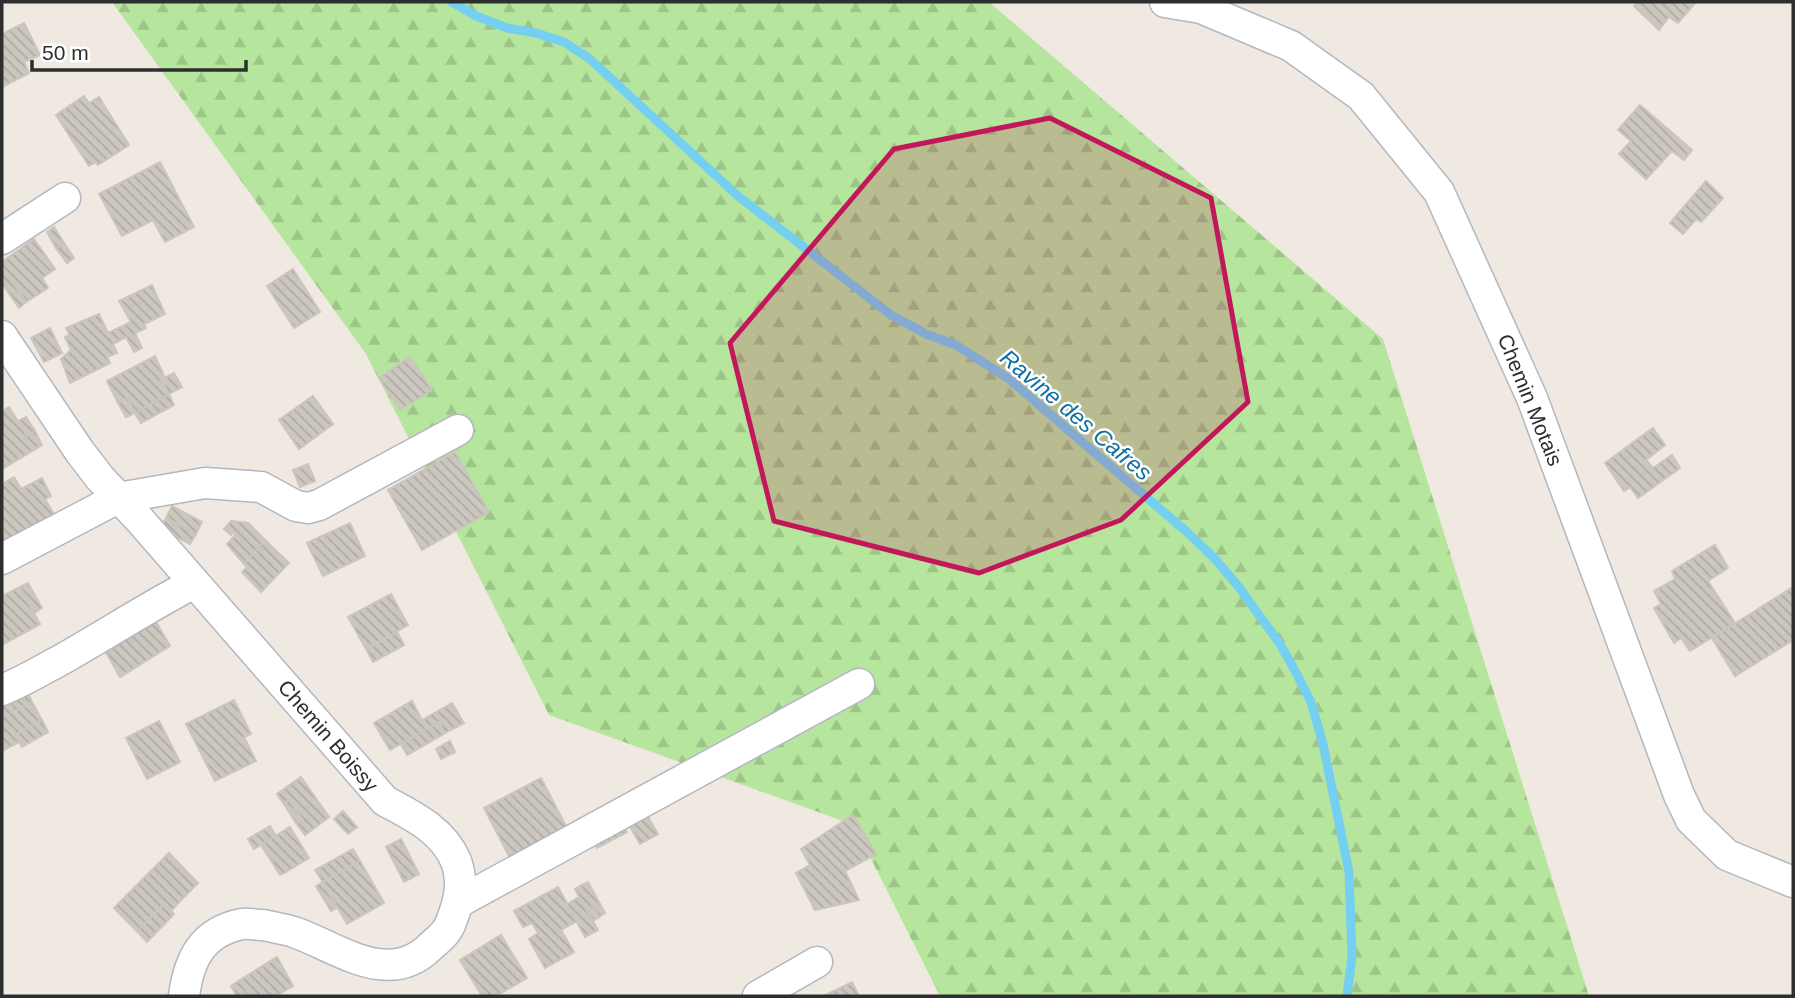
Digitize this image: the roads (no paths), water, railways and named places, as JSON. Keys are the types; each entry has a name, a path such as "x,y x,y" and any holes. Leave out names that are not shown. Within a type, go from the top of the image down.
{"street":[{"name":"Chemin Motais","path":"1165,2 1201,8 1292,46 1361,96 1439,192 1532,398 1679,795 1691,820 1727,855 1793,882"},
{"path":"2,239 65,198"},
{"name":"Chemin Boissy","path":"2,336 80,452 118,498 385,801 434,830 451,848 461,873 459,902 449,928 425,953 401,963 378,965 356,960 294,932 245,923 229,928 204,943 195,954 184,996"},
{"path":"2,559 118,498 205,483 261,487 296,506 308,508 319,505 458,430"},
{"path":"2,690 18,684 194,583"},
{"path":"459,902 859,684"},
{"path":"758,996 817,962"}],"waterway":[{"name":"Ravine des Cafres","path":"452,2 476,16 507,28 564,42 590,59 738,196 891,315 926,334 956,345 1009,379 1216,560 1280,644 1311,702 1323,744 1349,872 1352,956 1347,996"}]}
